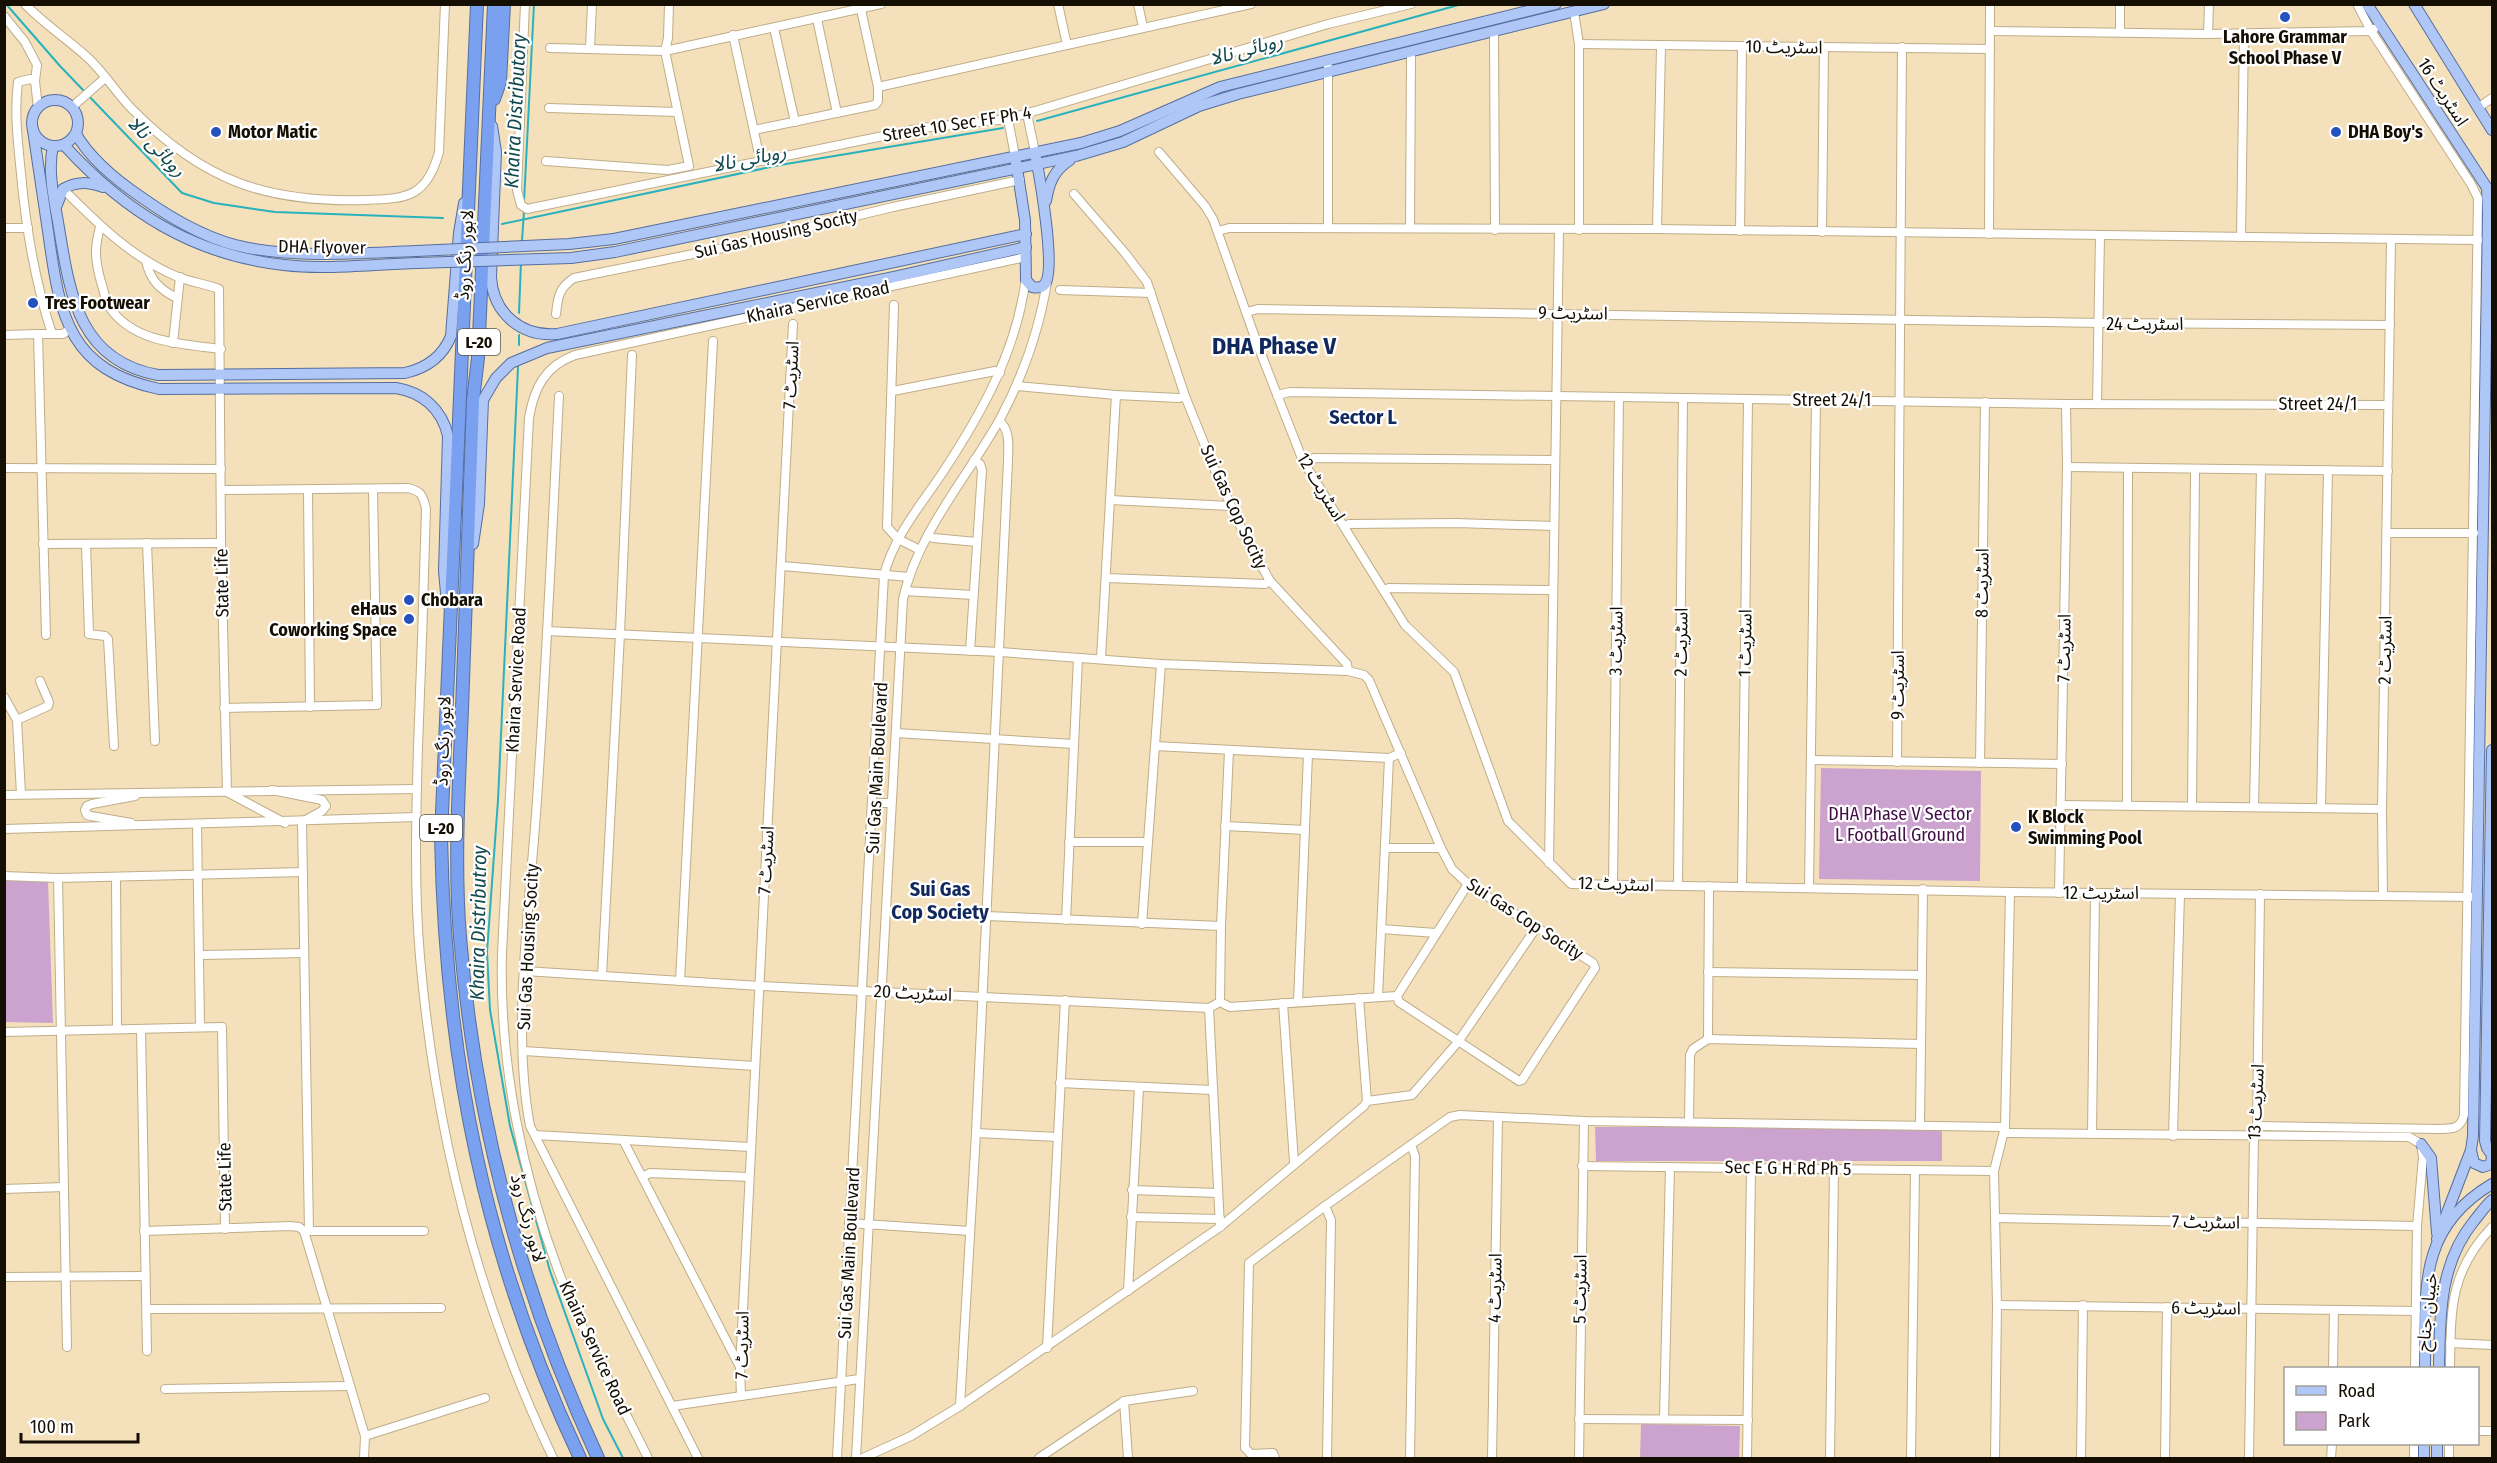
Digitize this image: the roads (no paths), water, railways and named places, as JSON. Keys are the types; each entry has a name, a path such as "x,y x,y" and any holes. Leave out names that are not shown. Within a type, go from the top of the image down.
{"highway":[{"name":"لاہور رنگ روڈ","path":"477,4 441,836 444,936 456,1056 474,1149 501,1251 525,1327 580,1458"},
{"name":"لاہور رنگ روڈ","path":"495,4 478,358 473,400 458,841 460,934 470,1036 488,1137 521,1262 561,1374 598,1458"},
{"path":"490,114 500,82 504,4"}],"main road":[{"path":"1328,67 1556,4"},
{"path":"1328,67 1411,53 1604,4"},
{"name":"اسٹریٹ 16","path":"2367,4 2375,28 2466,166 2490,193"},
{"path":"2415,4 2493,130"},
{"name":"DHA Flyover","path":"76,134 86,151 103,167 162,211 198,231 246,248 294,254 569,244 614,239 1081,143 1120,130 1220,87 1328,67"},
{"name":"DHA Flyover","path":"59,146 106,188 148,218 193,243 243,259 286,265 571,258 615,252 1076,156 1123,142 1199,106 1328,67"},
{"path":"449,628 444,571 448,436 441,416 432,405 412,392 384,387 159,389 137,385 96,363 78,343 65,320 56,291 32,122 38,108 51,100 59,100 72,107 78,120 76,134 59,146 51,167 69,286 81,322 115,360 136,371 158,375 405,373 431,363 444,350 451,336 459,233 469,177"},
{"path":"490,114 496,152 491,277 493,294 497,304 512,322 538,334 569,332 1026,234"},
{"path":"33,130 45,144 59,146"},
{"name":"Sui Gas Main Boulevard","path":"1035,152 1045,212 1047,279"},
{"name":"Sui Gas Main Boulevard","path":"1015,156 1026,234 1026,277"},
{"path":"1045,212 1051,181 1062,165 1076,156"},
{"path":"56,209 63,189 82,182 106,188"},
{"path":"2437,1239 2471,1150 2474,1124 2472,896 2490,193"},
{"path":"483,400 496,378 511,363 547,348 1026,252"},
{"path":"1026,277 1030,285 1036,288 1045,285 1047,279"},
{"path":"468,570 479,504 483,400 478,358"},
{"path":"2471,1150 2474,1163 2483,1167 2491,1164 2492,1155 2485,1140 2493,750"},
{"path":"2421,1144 2432,1158 2437,1239"},
{"name":"خیبان جناح","path":"2425,1367 2427,1276 2437,1239 2452,1217 2493,1184"},
{"name":"خیبان جناح","path":"2439,1367 2446,1309 2443,1287 2453,1254 2465,1232 2493,1200"}],"street":[{"path":"25,4 37,17 88,58 102,81 167,143 203,167 227,180 285,196 323,200 398,198 415,193 433,170 439,152 445,4"},
{"name":"Street 10 Sec FF Ph 4","path":"525,4 518,179 521,205 532,209 922,128 1009,122 1328,24 1411,4"},
{"path":"590,48 592,4"},
{"path":"546,161 668,170 689,166 665,51 668,38 669,4"},
{"path":"550,48 665,51 881,4"},
{"path":"1058,4 1067,45"},
{"path":"1138,4 1143,27"},
{"path":"878,87 1220,8 1251,4"},
{"path":"1989,234 1990,4"},
{"path":"2120,4 2120,32"},
{"path":"2208,34 2209,4"},
{"path":"2357,4 2375,28"},
{"path":"754,130 875,105 879,97 878,87 861,7"},
{"path":"1574,12 1579,44 1579,230"},
{"path":"4,16 25,42 37,66 35,81 38,108"},
{"path":"817,19 837,113"},
{"path":"774,28 795,122"},
{"path":"1990,32 2208,34 2375,28"},
{"path":"1494,32 1496,230"},
{"path":"2241,237 2244,33"},
{"path":"734,35 758,150"},
{"name":"اسٹریٹ 10","path":"1579,44 1661,47 1990,49"},
{"path":"1740,231 1742,46"},
{"path":"1657,230 1661,47"},
{"path":"1822,232 1824,47"},
{"name":"اسٹریٹ 9","path":"1898,762 1898,400 1902,233 1902,47"},
{"path":"1410,228 1411,53"},
{"path":"1328,67 1328,228"},
{"path":"35,81 30,79 18,82 15,116 28,228 40,296 52,334"},
{"path":"72,107 102,81"},
{"path":"2479,107 2493,98"},
{"path":"549,108 677,112"},
{"path":"4,115 15,116"},
{"name":"Sui Gas Main Boulevard","path":"1028,116 1035,152"},
{"name":"Sui Gas Main Boulevard","path":"1009,122 1015,156"},
{"name":"اسٹریٹ 12","path":"1160,152 1205,206 1218,231 1277,395 1304,460 1405,624 1454,672 1508,821 1571,884 2059,893 2472,896"},
{"path":"2257,1126 2422,1129 2454,1128 2463,1120 2472,896 2478,240 2478,198 2466,166"},
{"name":"Sui Gas Housing Socity","path":"556,314 558,293 563,285 574,278 723,248 894,207 1020,180"},
{"path":"63,189 100,227 146,261 180,277 173,343"},
{"name":"Sui Gas Cop Socity","path":"1074,194 1138,268 1151,293 1185,396 1230,506 1270,581 1347,664 1348,671 1365,675 1370,680 1452,869 1468,884 1593,963 1595,968 1522,1080 1519,1081 1458,1042"},
{"path":"100,227 94,248 109,307 129,328 173,343 221,349"},
{"path":"4,228 28,228"},
{"path":"1218,231 1229,228 1410,228 2478,240"},
{"path":"1549,862 1551,590 1558,231"},
{"path":"2097,403 2100,235"},
{"name":"اسٹریٹ 2","path":"2383,896 2382,808 2391,239"},
{"name":"Khaira Service Road","path":"648,1458 578,1317 550,1249 535,1200 518,1125 504,1036 502,953 529,418 533,397 548,371 559,362 575,355 1026,252"},
{"path":"146,261 154,281 161,289 177,297"},
{"name":"State Life","path":"180,277 219,289 221,543 227,792"},
{"name":"Sui Gas Main Boulevard","path":"837,1458 884,575 898,539 965,439 1000,374 1014,338 1026,277"},
{"name":"Sui Gas Main Boulevard","path":"856,1458 899,648 905,591 920,550 999,421 1017,386 1038,323 1047,279"},
{"path":"1060,290 1151,293"},
{"path":"894,305 887,527 898,539 920,550"},
{"name":"اسٹریٹ 9","path":"1247,312 1258,309 1900,319"},
{"name":"اسٹریٹ 24","path":"1900,319 2390,325"},
{"name":"اسٹریٹ 7","path":"741,1396 740,1368 750,1147 794,324"},
{"path":"4,335 63,334 70,329"},
{"path":"38,334 46,635"},
{"path":"680,981 713,340"},
{"path":"602,976 632,356"},
{"path":"893,391 994,371 1000,374"},
{"path":"1017,386 1116,395 1179,398 1185,396"},
{"name":"Street 24/1","path":"1277,395 1290,392 2066,404 2388,405"},
{"path":"1101,658 1116,395"},
{"name":"Sui Gas Housing Socity","path":"559,396 547,630 525,971 523,1089 535,1135 698,1458"},
{"name":"اسٹریٹ 3","path":"1613,885 1619,398"},
{"name":"اسٹریٹ 2","path":"1678,885 1683,398"},
{"name":"اسٹریٹ 1","path":"1742,886 1748,399"},
{"path":"1809,887 1816,400"},
{"name":"اسٹریٹ 8","path":"1980,763 1985,402"},
{"name":"اسٹریٹ 7","path":"2059,893 2067,467 2066,404"},
{"path":"960,1406 976,1133 1008,461 1007,432 999,421"},
{"path":"1304,460 1314,458 1554,460"},
{"path":"970,651 982,470 980,464 974,460"},
{"path":"2067,467 2388,471"},
{"path":"4,468 221,469"},
{"path":"2127,806 2128,469"},
{"path":"2192,806 2195,470"},
{"path":"2254,807 2261,470"},
{"path":"2321,808 2328,471"},
{"path":"221,490 408,488 417,490 423,495 426,509 416,859 420,956 432,1058 447,1147 463,1213 509,1356 553,1458"},
{"path":"308,489 310,707"},
{"path":"224,708 377,705 372,490"},
{"path":"1110,500 1230,506"},
{"path":"1345,527 1349,524 1404,522 1553,526"},
{"path":"2387,533 2474,532"},
{"path":"928,536 976,542"},
{"path":"86,543 88,632 90,635 105,636 108,639 114,746"},
{"path":"147,543 155,741"},
{"path":"43,544 221,543"},
{"path":"782,566 909,577"},
{"path":"1107,578 1265,584 1270,581"},
{"path":"1384,590 1389,588 1551,590"},
{"path":"905,591 973,595"},
{"path":"547,630 1000,652 1161,664 1348,671"},
{"path":"1066,921 1078,658"},
{"path":"1142,924 1161,664"},
{"path":"17,720 48,706 40,681"},
{"path":"4,697 17,720 21,794"},
{"path":"896,733 1074,744"},
{"path":"1155,746 1229,752 1389,758 1401,753"},
{"path":"1220,1002 1229,752"},
{"path":"1298,1002 1308,754"},
{"path":"1378,997 1389,758"},
{"path":"1812,760 2062,764"},
{"path":"4,795 417,789"},
{"path":"272,790 322,800 325,803 325,809 302,822"},
{"path":"227,792 285,823"},
{"path":"140,825 87,815 85,810 92,804 126,799 145,793"},
{"path":"872,803 891,803"},
{"path":"2061,805 2382,808"},
{"path":"4,829 285,823 417,817"},
{"path":"302,822 307,1231 326,1308 365,1436 364,1458"},
{"path":"197,825 200,1026"},
{"path":"1225,826 1305,830"},
{"path":"1069,842 1149,842"},
{"path":"1384,848 1441,848"},
{"path":"4,876 58,878 303,872"},
{"path":"116,877 117,1029"},
{"path":"58,878 67,1347"},
{"path":"1397,996 1468,884"},
{"path":"1708,1040 1709,886"},
{"path":"1920,1124 1923,890"},
{"path":"1995,1458 1997,1305 1994,1171 1999,1145 2005,1130 2010,892"},
{"path":"2092,1134 2094,893"},
{"path":"2173,1136 2180,894"},
{"name":"اسٹریٹ 13","path":"2250,1309 2254,1136 2257,1126 2260,894"},
{"path":"986,916 1221,926"},
{"path":"863,1458 872,1456 911,1436 960,1406 1128,1292 1220,1223 1367,1101 1412,1095 1458,1042 1536,928"},
{"path":"1381,929 1436,933"},
{"path":"200,955 304,953"},
{"name":"اسٹریٹ 20","path":"525,971 760,986 1209,1008"},
{"path":"1708,972 1922,975"},
{"path":"1220,1002 1227,1007 1397,996"},
{"path":"1397,996 1399,1002 1458,1042"},
{"path":"1359,998 1367,1101"},
{"path":"1047,1348 1065,1000"},
{"path":"1220,1002 1209,1008 1220,1223"},
{"path":"1283,1003 1294,1162"},
{"name":"State Life","path":"4,1032 220,1026 223,1030 225,1229 290,1226 307,1231 424,1231"},
{"path":"141,1029 147,1351"},
{"path":"1689,1121 1690,1054 1693,1049 1708,1040 1921,1044"},
{"path":"524,1051 755,1066"},
{"path":"1060,1083 1212,1090"},
{"path":"1128,1292 1139,1088"},
{"path":"1275,1458 1271,1453 1251,1454 1245,1448 1248,1269 1253,1259 1324,1206 1455,1116 1920,1124 2005,1130 2173,1136 2409,1137 2421,1144 2423,1158 2417,1226 2415,1367"},
{"name":"اسٹریٹ 4","path":"1492,1458 1498,1117"},
{"name":"اسٹریٹ 5","path":"1579,1458 1584,1120"},
{"path":"976,1133 1058,1137"},
{"path":"535,1135 750,1147"},
{"path":"623,1140 740,1368"},
{"path":"1410,1458 1415,1156 1411,1145"},
{"name":"Sec E G H Rd Ph 5","path":"1582,1166 1994,1171"},
{"path":"1664,1418 1670,1167"},
{"path":"1747,1458 1751,1168"},
{"path":"1830,1458 1834,1168"},
{"path":"1911,1458 1916,1170"},
{"path":"642,1177 650,1173 749,1177"},
{"path":"4,1189 64,1187"},
{"path":"1132,1190 1218,1193"},
{"path":"1324,1206 1331,1220 1327,1458"},
{"path":"1131,1216 1220,1223"},
{"name":"اسٹریٹ 7","path":"1996,1218 2417,1226"},
{"path":"849,1223 970,1231"},
{"path":"2450,1367 2446,1309 2472,1252 2493,1227"},
{"path":"144,1231 225,1229"},
{"path":"4,1277 145,1276"},
{"name":"اسٹریٹ 6","path":"1997,1305 2416,1311"},
{"path":"2081,1458 2084,1305"},
{"path":"2165,1458 2167,1307"},
{"path":"147,1309 441,1308"},
{"path":"2249,1458 2250,1309"},
{"path":"2333,1367 2334,1310"},
{"path":"2450,1344 2493,1345"},
{"path":"672,1406 859,1379"},
{"path":"165,1389 350,1386"},
{"path":"1042,1458 1124,1401 1193,1391"},
{"path":"365,1436 485,1398"},
{"path":"1124,1401 1128,1458"},
{"path":"1579,1419 1748,1420"}],"waterway":[{"name":"روہائی نالا","path":"6,4 60,66 182,193 214,203 275,212 443,218"},
{"name":"Khaira Distributory","path":"524,202 534,4"},
{"name":"روہائی نالا","path":"1037,121 1462,4"},
{"name":"روہائی نالا","path":"502,224 780,165 1003,128"},
{"name":"Khaira Distributroy","path":"522,241 524,211"},
{"name":"Khaira Distributroy","path":"519,313 521,262"},
{"name":"Khaira Distributroy","path":"519,335 519,345"},
{"name":"Khaira Distributroy","path":"518,367 498,800 487,952 490,1010 510,1126 550,1271 603,1419 623,1458"}],"place":[{"name":"Lahore Grammar School Phase V","path":"2285,17"},
{"name":"Motor Matic","path":"216,132"},
{"name":"DHA Boy's","path":"2336,132"},
{"name":"Tres Footwear","path":"33,303"},
{"name":"Chobara","path":"409,600"},
{"name":"eHaus Coworking Space","path":"409,619"},
{"name":"K Block Swimming Pool","path":"2016,827"}],"district":[{"name":"DHA Phase V","path":"1274,346"},
{"name":"Sector L","path":"1363,417"},
{"name":"Sui Gas Cop Society","path":"940,900"}],"park label":[{"name":"DHA Phase V Sector L Football Ground","path":"1900,824"}]}
